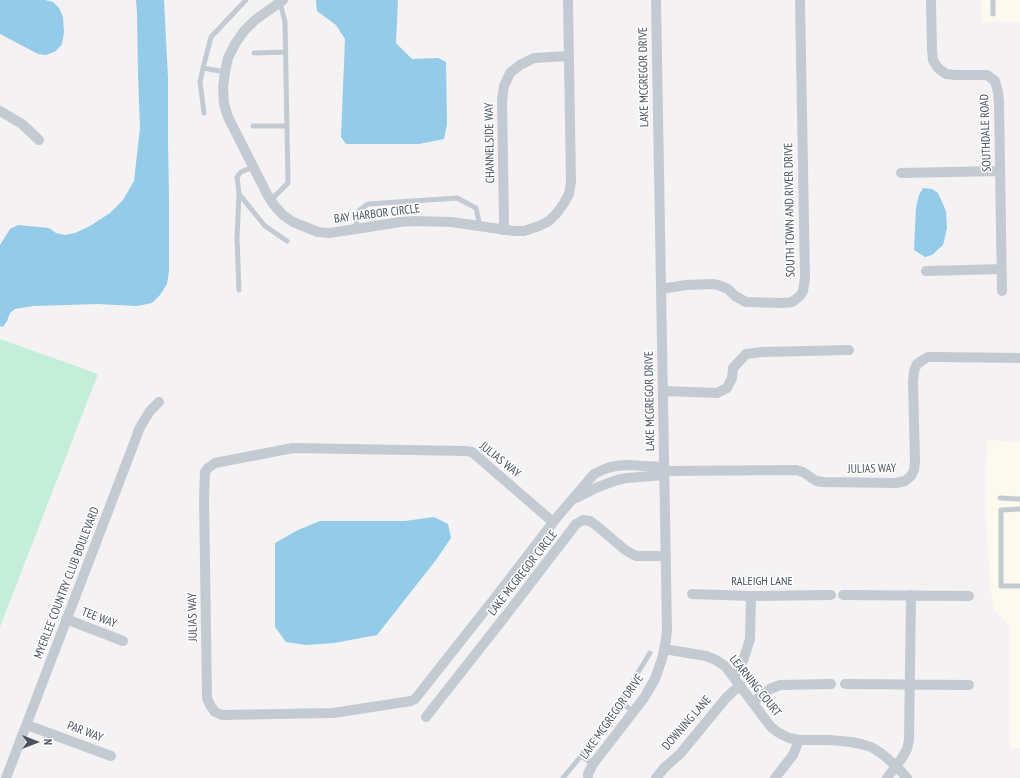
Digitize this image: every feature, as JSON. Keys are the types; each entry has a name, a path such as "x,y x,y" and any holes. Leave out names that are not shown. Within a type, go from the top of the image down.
{"street":[{"name":"BAY HARBOR CIRCLE","path":"282,1 255,20 244,31 235,44 228,58 225,72 223,87 224,104 228,117 274,205 283,215 293,222 318,232 329,233 414,221 451,222 503,230 524,231 540,226 557,213 569,194 572,170 568,0"},
{"name":"LAKE MCGREGOR DRIVE","path":"588,778 588,774 593,764 644,698 655,679 659,670 666,640 668,618 656,0"},
{"name":"SOUTH TOWN AND RIVER DRIVE","path":"661,290 713,284 728,289 735,296 746,302 782,303 792,302 800,296 803,291 805,278 800,0"},
{"name":"SOUTHDALE ROAD","path":"931,0 933,60 938,68 946,74 987,75 995,81 998,92 1002,292"},
{"name":"CHANNELSIDE WAY","path":"503,230 502,100 504,86 510,73 520,65 534,58 569,56"},
{"path":"0,111 22,124 39,140"},
{"path":"900,173 1000,171"},
{"path":"926,271 1002,269"},
{"path":"663,391 717,393 727,388 732,378 733,368 746,354 762,352 849,350"},
{"name":"JULIAS WAY","path":"553,522 472,452 293,448 215,463 208,468 206,472 204,498 207,698 210,705 214,712 222,715 332,713 416,699 553,522 592,476 600,470 626,465 664,471 796,470 823,482 896,483 911,476 914,470 913,382 914,371 917,364 928,357 1020,358"},
{"name":"MYERLEE COUNTRY CLUB BOULEVARD","path":"6,778 136,438 150,411 159,402"},
{"name":"JULIAS WAY","path":"571,501 598,486 617,480 664,471"},
{"name":"LAKE MCGREGOR CIRCLE","path":"426,717 576,524 583,520 590,521 624,549 637,556 666,556"},
{"name":"RALEIGH LANE","path":"692,594 751,596 831,595"},
{"path":"842,595 970,596"},
{"path":"887,778 902,758 907,749 909,740 911,595"},
{"name":"DOWNING LANE","path":"656,778 665,766 680,754 726,698 737,681 750,639 751,596"},
{"name":"TEE WAY","path":"66,619 122,641"},
{"name":"LEARNING COURT","path":"664,649 706,656 725,666 772,727 779,733 789,738 799,740 830,740 861,744 881,753 907,778"},
{"path":"753,702 770,689 780,685 831,684"},
{"path":"845,684 969,685"},
{"name":"PAR WAY","path":"27,724 111,756"},
{"path":"775,778 793,755 799,740"}],"lane":[{"path":"204,113 200,82 211,37 246,0"},
{"path":"993,0 993,14"},
{"path":"271,200 288,183 286,52 285,22 282,1"},
{"path":"254,53 286,52"},
{"path":"203,68 225,72"},
{"path":"253,126 287,126"},
{"path":"239,290 237,238 239,194 237,177 241,172 253,167"},
{"path":"239,194 265,226 287,241"},
{"path":"356,229 357,212 368,204 457,198 476,208 480,226"},
{"path":"1000,498 1020,499"},
{"path":"1020,509 1001,510 1001,586 1020,586"},
{"path":"563,778 620,702 650,653"},
{"path":"620,702 633,711"},
{"path":"581,756 593,764"}],"shaded area":[{"path":"981,0 1020,0 1020,22 982,22"},
{"path":"987,440 1020,442 1020,748 1010,748 1010,628 994,609 991,594 985,505"}],"green space":[{"path":"0,339 98,374 0,627"}],"water":[{"path":"0,0 45,0 53,2 59,8 63,17 64,32 62,44 56,51 46,55 38,54 0,34"},
{"path":"136,0 164,0 168,78 169,271 167,284 160,295 152,303 137,306 98,304 33,306 15,309 10,313 3,327 0,326 0,245 10,229 18,225 49,228 56,233 65,235 75,233 90,226 110,213 123,200 134,181 140,128"},
{"path":"316,0 398,0 396,43 412,59 438,58 446,62 447,124 444,139 419,144 346,144 341,137 345,39 336,25 317,11"},
{"path":"923,188 932,189 938,193 946,211 947,228 943,245 932,255 925,257 914,250 916,207 919,195"},
{"path":"434,517 448,524 451,538 436,560 377,635 334,643 306,645 286,642 275,627 275,543 298,530 320,521 405,521"}]}
